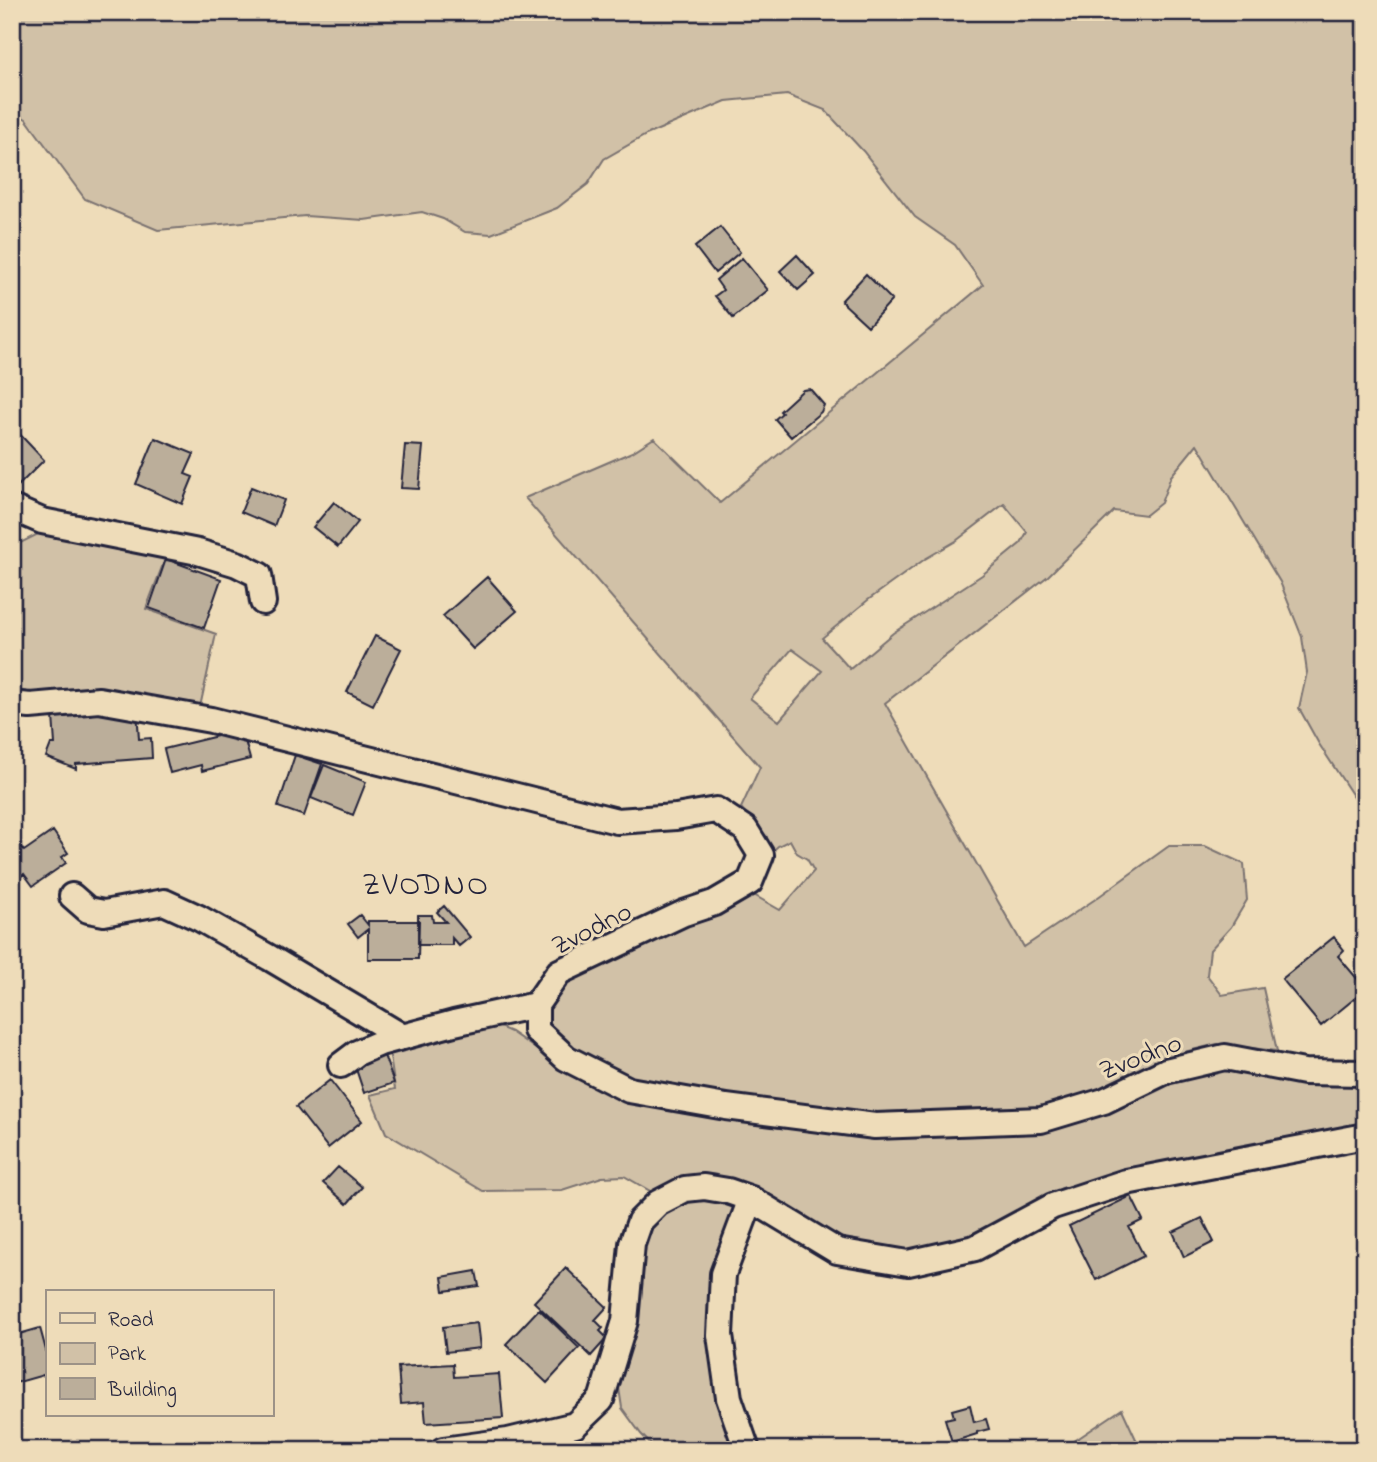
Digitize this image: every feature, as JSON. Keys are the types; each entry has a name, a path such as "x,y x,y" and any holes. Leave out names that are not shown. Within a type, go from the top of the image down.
{"street":[{"path":"12,508 42,521 198,552 237,564 259,575 263,602"},
{"name":"Zvodno","path":"12,704 30,706 99,700 211,720 617,821 676,817 716,810 746,828 761,855 750,882 714,903 684,913 559,972 536,1005 536,1030 556,1049 566,1058 629,1090 726,1107 876,1126 1041,1120 1104,1101 1166,1071 1225,1057 1304,1072 1365,1073"},
{"path":"72,896 89,910 104,913 164,902 235,938 403,1037"},
{"path":"341,1065 357,1053 380,1043 536,1005"},
{"path":"443,1450 508,1441 575,1425 601,1400 625,1321 632,1244 640,1221 658,1203 685,1189 704,1187 729,1191 751,1199 837,1251 908,1263 975,1248 1053,1206 1126,1182 1365,1136"},
{"path":"747,1450 729,1398 720,1335 723,1274 751,1199"}],"green space":[{"path":"12,12 1365,12 1365,810 1319,744 1299,708 1307,672 1302,637 1280,582 1197,444 1171,476 1161,503 1146,515 1114,511 1048,576 885,703 1024,947 1169,846 1205,846 1244,864 1247,900 1231,927 1210,950 1207,975 1222,995 1263,988 1277,1051 1217,1044 1164,1057 1104,1090 1049,1106 982,1113 872,1115 793,1106 650,1083 604,1068 568,1049 543,1017 562,976 752,894 780,910 814,871 807,859 797,853 790,840 768,855 767,837 741,808 760,767 525,498 632,452 654,438 720,503 983,285 955,245 915,217 863,151 825,110 787,95 726,101 646,135 604,159 588,184 557,208 491,234 465,232 443,219 422,212 364,220 305,216 158,230 85,199 26,119 12,111","holes":["1004,504 1027,532 1021,543 982,575 893,633 850,669 822,638 868,600 925,559 956,541","792,649 822,671 779,721 750,698"]},
{"path":"50,528 168,551 146,609 216,634 200,707 12,695 12,547"},
{"path":"488,1022 511,1032 577,1077 705,1113 1062,1126 1115,1110 1166,1083 1216,1067 1365,1077 1365,1124 1227,1151 1062,1188 1033,1202 991,1230 953,1247 909,1251 863,1245 811,1227 732,1181 696,1175 672,1181 652,1192 624,1176 602,1177 562,1190 483,1191 386,1133 370,1095 395,1089 388,1044"},
{"path":"676,1199 737,1199 724,1244 738,1450 656,1450 622,1408 619,1388 632,1328 644,1236 658,1212"},
{"path":"1122,1409 1141,1450 1061,1450"}],"building":[{"path":"720,227 740,252 715,273 695,247"},
{"path":"797,255 815,275 798,290 780,271"},
{"path":"742,258 768,290 733,318 715,296 723,290 716,280"},
{"path":"866,274 892,300 868,326 841,301"},
{"path":"810,389 824,405 821,412 791,437 775,419 803,390"},
{"path":"12,428 44,460 12,492"},
{"path":"155,438 194,454 185,474 193,477 182,504 136,484"},
{"path":"405,445 423,446 419,489 401,488"},
{"path":"251,487 284,500 274,526 241,512"},
{"path":"334,502 358,522 338,547 313,527"},
{"path":"166,559 221,579 204,628 149,608"},
{"path":"487,577 517,611 473,649 443,616"},
{"path":"375,636 401,649 373,705 347,692"},
{"path":"137,710 139,739 151,738 152,758 76,764 76,769 46,757 51,744 55,744 53,716"},
{"path":"242,730 250,759 202,771 201,765 170,773 164,749"},
{"path":"295,755 322,764 304,816 278,807"},
{"path":"324,765 366,782 353,815 311,798"},
{"path":"53,831 68,853 62,857 66,863 33,886 24,874 20,877 12,867 12,852 21,847 24,851"},
{"path":"444,906 470,937 459,946 452,938 452,945 418,945 418,915 432,915 433,922 446,922 437,912"},
{"path":"360,915 368,925 368,921 419,921 418,959 368,959 368,929 358,937 348,924"},
{"path":"1334,937 1344,950 1338,956 1365,990 1321,1026 1282,979"},
{"path":"382,1050 394,1083 364,1093 353,1060"},
{"path":"330,1080 362,1121 328,1148 296,1107"},
{"path":"338,1167 362,1187 347,1204 323,1183"},
{"path":"1131,1196 1143,1220 1129,1227 1144,1256 1096,1280 1069,1226"},
{"path":"1202,1218 1214,1242 1184,1257 1173,1232"},
{"path":"566,1268 607,1307 595,1320 603,1328 600,1331 607,1338 591,1356 534,1302"},
{"path":"476,1271 479,1286 444,1291 442,1277"},
{"path":"539,1309 579,1348 547,1383 506,1344"},
{"path":"477,1323 480,1348 446,1352 443,1327"},
{"path":"40,1328 46,1350 46,1374 12,1384 12,1336"},
{"path":"453,1364 454,1377 499,1374 503,1418 426,1423 424,1402 401,1404 398,1367"},
{"path":"970,1405 974,1422 986,1419 989,1429 952,1442 945,1419 954,1417 952,1410"},
{"path":"568,1445 569,1450 545,1450"}],"district":[{"name":"ZVODNO","path":"426,883"}]}
